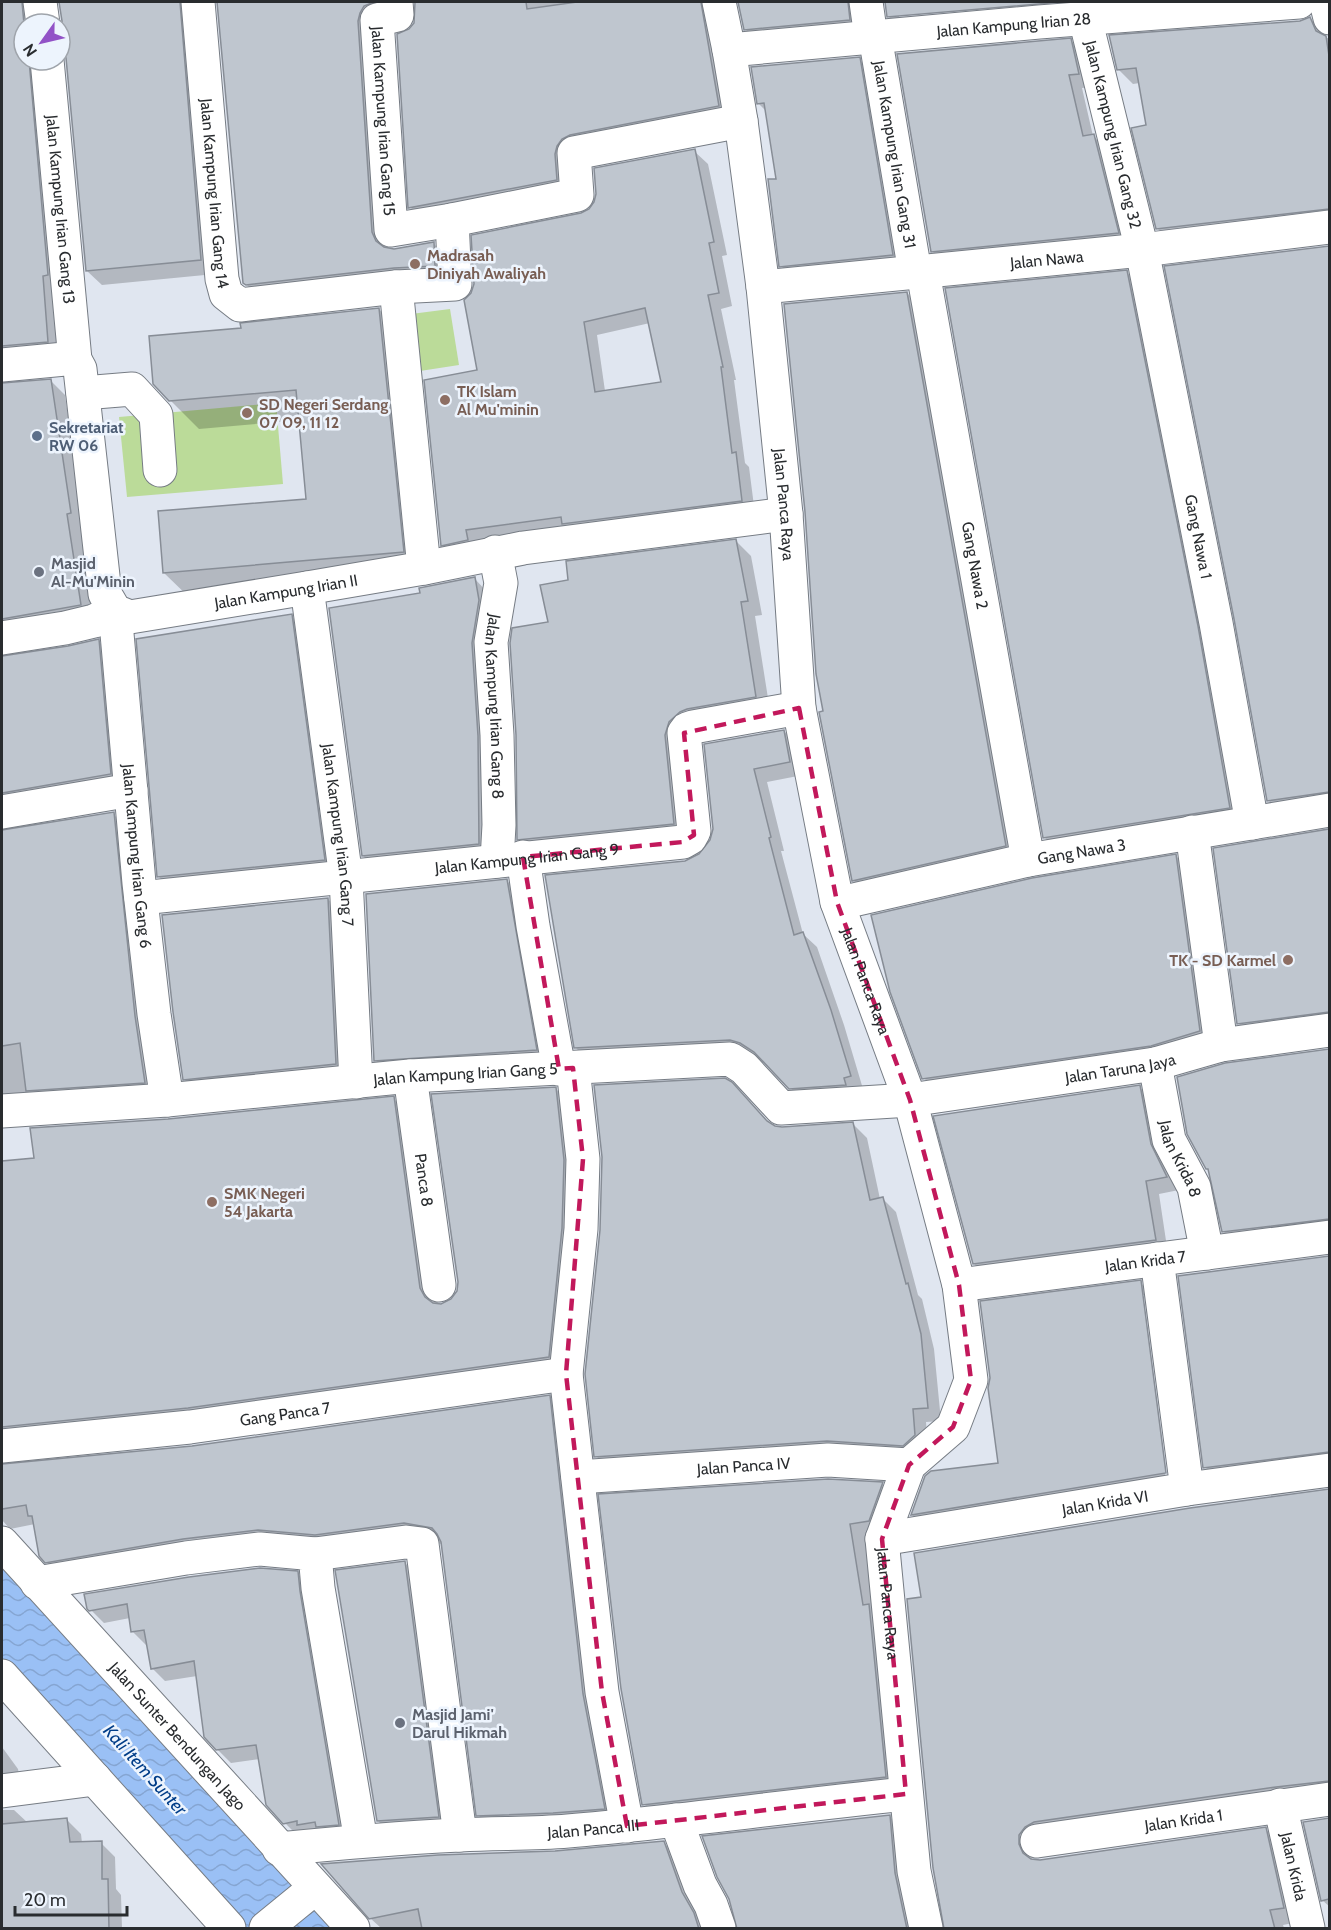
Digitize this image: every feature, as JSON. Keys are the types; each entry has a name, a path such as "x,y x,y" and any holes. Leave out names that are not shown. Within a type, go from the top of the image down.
{"street":[{"name":"Jalan Kampung Irian Gang 14","path":"198,2 219,255 226,294 240,305 396,287 455,284 452,220"},
{"name":"Jalan Kampung Irian Gang 15","path":"396,2 397,15 377,20 392,230 452,220"},
{"name":"Jalan Panca Raya","path":"719,2 741,121 763,288 786,514 799,708 837,902 910,1100 959,1286 970,1380 953,1427 909,1465 882,1539 914,1871 926,1929"},
{"name":"Jalan Kampung Irian Gang 31","path":"866,2 919,272"},
{"name":"Jalan Kampung Irian 28","path":"729,50 873,36 1037,12 1085,18 1218,4 1299,2"},
{"path":"1326,2 1329,18"},
{"name":"Jalan Kampung Irian Gang 32","path":"1085,18 1142,250"},
{"name":"Jalan Kampung Irian Gang 13","path":"48,72 75,360"},
{"path":"452,220 577,195 574,153 741,121"},
{"name":"Jalan Nawa","path":"763,288 1142,250 1329,227"},
{"name":"Gang Nawa 1","path":"1142,250 1218,634 1252,823"},
{"name":"Gang Nawa 2","path":"919,272 1028,860"},
{"path":"396,287 424,568"},
{"path":"2,365 65,359 75,360 80,369 105,594 114,610 94,621 2,638"},
{"path":"83,393 132,389 156,415 160,470"},
{"name":"Jalan Kampung Irian II","path":"114,610 130,617 424,568 495,552 786,514"},
{"name":"Jalan Kampung Irian Gang 8","path":"495,552 501,583 491,642 499,815 510,859 533,926 566,1068 583,1159 580,1229 566,1374 602,1692 627,1826"},
{"name":"Jalan Kampung Irian Gang 7","path":"307,588 346,878 356,1082"},
{"name":"Jalan Kampung Irian Gang 6","path":"114,610 141,898 154,1014 167,1100"},
{"name":"Jalan Kampung Irian Gang 9","path":"141,898 683,842 694,831 684,733 687,729 799,708"},
{"path":"2,812 131,790"},
{"name":"Gang Nawa 3","path":"837,902 860,899 1028,860 1329,810"},
{"path":"1192,832 1221,1045"},
{"name":"Jalan Taruna Jaya","path":"910,1100 1155,1064 1221,1045 1329,1029"},
{"name":"Jalan Kampung Irian Gang 5","path":"2,1111 167,1100 410,1076 730,1059 744,1068 781,1108 910,1100"},
{"name":"Jalan Krida 8","path":"1155,1064 1169,1140 1194,1187 1207,1253"},
{"name":"Panca 8","path":"410,1076 439,1285"},
{"name":"Jalan Krida 7","path":"959,1286 1329,1237"},
{"path":"1157,1259 1188,1489"},
{"name":"Gang Panca 7","path":"2,1446 190,1427 566,1374"},
{"name":"Jalan Panca IV","path":"578,1477 828,1460 909,1465"},
{"name":"Jalan Krida VI","path":"882,1539 1188,1489 1329,1470"},
{"path":"37,1583 186,1558 260,1549 315,1554 406,1542 422,1544 460,1834"},
{"name":"Jalan Sunter Bendungan Jago","path":"2,1543 279,1849 312,1890 353,1929"},
{"path":"315,1554 318,1588 361,1841"},
{"path":"2,1676 229,1929"},
{"path":"2,1791 95,1779"},
{"name":"Jalan Panca III","path":"279,1849 460,1834 565,1831 627,1826 906,1794"},
{"name":"Jalan Krida 1","path":"1037,1841 1329,1799"},
{"name":"Jalan Krida","path":"1280,1805 1308,1929"},
{"path":"676,1821 719,1929"},
{"path":"266,1929 312,1890"}],"highlighted area":[{"path":"799,708 837,902 910,1100 959,1285 971,1380 953,1427 909,1465 882,1539 906,1794 627,1826 602,1692 566,1374 583,1159 573,1068 559,1069 523,857 683,842 694,835 684,733"}],"green space":[{"path":"450,309 459,365 420,371 411,314"},
{"path":"276,403 283,484 127,497 119,417"}],"water":[{"name":"Kali Item Sunter","path":"2,1568 330,1928 240,1928 2,1665"}],"building":[{"path":"2,2 22,2 23,12 12,12 12,72 30,72 48,275 43,276 48,342 2,346"},
{"path":"59,2 180,2 201,260 86,271 67,72 72,72 72,12 61,12"},
{"path":"217,2 374,2 364,6 358,21 372,232 376,241 384,247 394,249 434,242 435,266 394,268 246,285 243,283"},
{"path":"415,2 526,2 527,9 577,2 701,2 719,106 570,135 562,139 557,146 555,154 557,180 408,208 397,34 409,29 414,23"},
{"path":"738,2 848,2 850,20 744,30"},
{"path":"885,2 1061,2 887,17"},
{"path":"1310,17 1316,31 1326,36 1329,56 1329,209 1156,229 1131,128 1146,125 1136,68 1117,70 1109,35 1300,21"},
{"path":"1071,38 1079,74 1069,75 1083,136 1094,134 1119,233 931,252 897,54"},
{"path":"860,57 893,255 779,267 768,179 776,179 764,103 757,104 751,67"},
{"path":"695,149 714,242 709,243 719,293 708,295 723,367 721,367 732,453 736,452 742,501 562,524 561,517 466,530 468,540 441,546 424,380 477,370 464,300 471,293 474,284 471,235 581,213 589,209 596,194 594,168","holes":["645,308 661,382 595,392 584,322"]},
{"path":"1329,246 1329,792 1267,801 1234,619 1164,266"},
{"path":"1127,270 1198,626 1230,808 1043,838 945,288"},
{"path":"907,292 1006,846 852,881 819,712 823,711 816,674 805,512 784,304"},
{"path":"379,308 404,552 163,573 158,511 306,499 296,390 169,401 153,384 149,336 241,328 240,323"},
{"path":"51,379 71,513 67,514 81,605 2,619 2,383"},
{"path":"736,539 748,601 741,602 756,697 687,709 669,722 665,735 674,824 517,840 516,735 510,643 512,628 548,622 540,585 568,580 566,561"},
{"path":"475,577 479,600 472,643 478,736 479,844 362,856 329,608 420,593 419,588"},
{"path":"292,614 325,860 157,877 136,639"},
{"path":"99,639 111,774 2,793 2,656"},
{"path":"784,730 790,762 754,769 794,935 803,932 831,1010 851,1076 844,1078 846,1085 789,1089 754,1052 730,1040 574,1048 545,875 685,861 699,854 710,840 713,829 704,744"},
{"path":"114,812 135,1016 145,1083 26,1091 20,1043 2,1046 2,830"},
{"path":"1329,829 1329,1012 1237,1024 1213,848"},
{"path":"1176,854 1200,1031 1151,1046 922,1079 890,992 871,915 1032,878"},
{"path":"507,879 537,1050 374,1061 366,894"},
{"path":"328,898 336,1064 183,1080 162,915"},
{"path":"1329,1049 1329,1219 1222,1232 1208,1169 1187,1134 1177,1077 1225,1063"},
{"path":"725,1078 732,1082 767,1121 775,1126 853,1122 870,1200 883,1197 921,1334 928,1408 913,1409 915,1435 903,1446 827,1441 594,1457 585,1374 600,1230 602,1157 594,1085"},
{"path":"1140,1085 1151,1144 1167,1177 1146,1181 1156,1240 973,1264 933,1116"},
{"path":"556,1087 564,1160 562,1228 549,1357 188,1408 2,1427 2,1161 34,1158 30,1128 168,1119 394,1096 420,1288 425,1297 433,1303 441,1304 451,1299 457,1291 458,1282 431,1094"},
{"path":"1329,1256 1329,1452 1203,1468 1178,1276"},
{"path":"1141,1280 1166,1473 911,1515 925,1476 931,1471 998,1463 980,1301"},
{"path":"550,1395 583,1694 605,1809 476,1816 441,1542 432,1528 404,1523 315,1535 258,1530 183,1539 45,1563 39,1556 32,1516 28,1516 26,1505 2,1509 2,1464 192,1446"},
{"path":"828,1479 883,1482 869,1521 850,1524 863,1605 869,1604 886,1777 642,1805 621,1689 598,1494"},
{"path":"1329,1489 1329,1781 1034,1822 1025,1827 1019,1835 1019,1844 1023,1853 1031,1859 1040,1860 1266,1827 1284,1908 1270,1910 1275,1929 944,1929 933,1868 907,1599 921,1597 914,1553 1190,1508"},
{"path":"405,1561 439,1817 377,1821 335,1570"},
{"path":"260,1568 298,1571 339,1825 316,1827 315,1822 297,1825 297,1821 283,1824 266,1805 256,1745 216,1750 204,1737 194,1661 151,1669 144,1630 131,1632 127,1604 89,1611 84,1594"},
{"path":"890,1815 895,1873 907,1929 737,1929 729,1899 717,1877 702,1836"},
{"path":"67,1818 70,1842 102,1841 102,1879 108,1879 109,1929 2,1929 2,1824"},
{"path":"1329,1818 1329,1899 1321,1901 1303,1822"},
{"path":"664,1841 682,1892 694,1913 699,1929 422,1929 418,1909 369,1919 321,1864 438,1855 555,1851"}],"place":[{"name":"Madrasah Diniyah Awaliyah","path":"415,264"},
{"name":"TK Islam Al Mu'minin","path":"445,400"},
{"name":"SD Negeri Serdang 07 09, 11 12","path":"247,413"},
{"name":"Sekretariat RW 06","path":"37,436"},
{"name":"Masjid Al-Mu'Minin","path":"39,572"},
{"name":"TK - SD Karmel","path":"1288,960"},
{"name":"SMK Negeri 54 Jakarta","path":"212,1202"},
{"name":"Masjid Jami' Darul Hikmah","path":"400,1723"}]}
